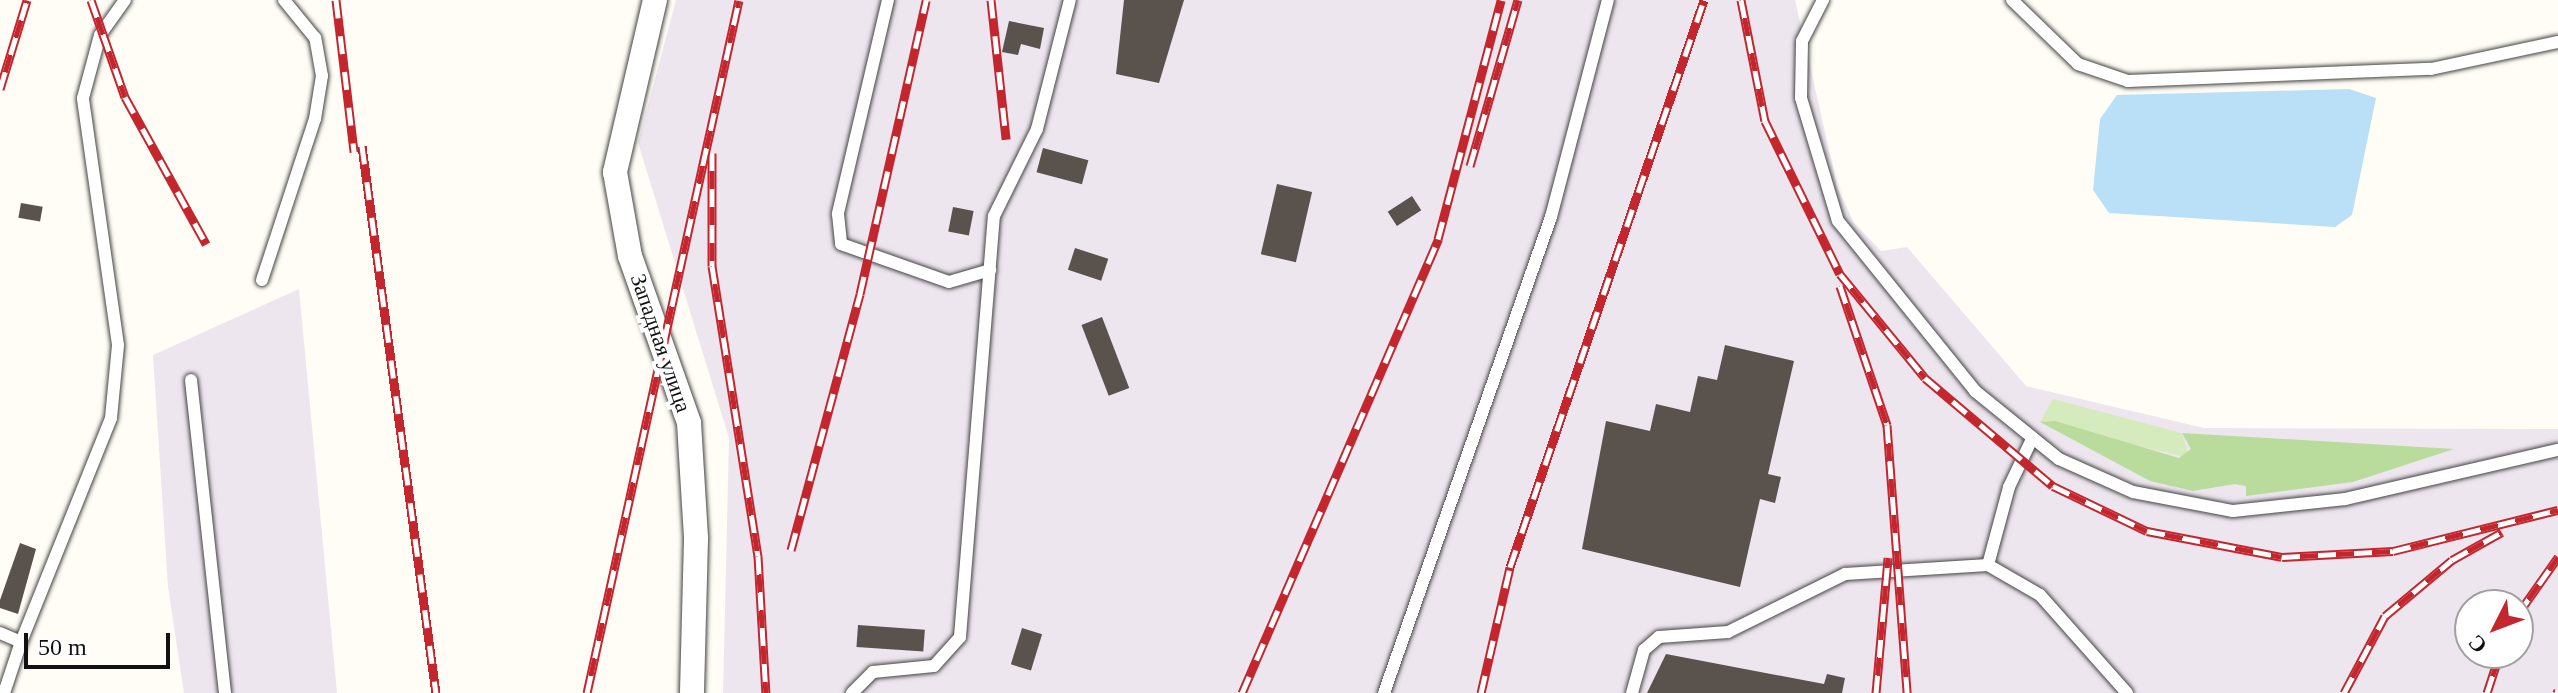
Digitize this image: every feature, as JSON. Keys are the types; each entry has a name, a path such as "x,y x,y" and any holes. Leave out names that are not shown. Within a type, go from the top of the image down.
{"street":[{"name":"Западная улица","path":"655,0 615,184 630,256 689,423 696,526 692,693"}],"lane":[{"path":"4,693 21,642 71,528 115,398 118,345 83,98 100,35 125,0"},
{"path":"262,280 322,76 315,38 284,0"},
{"path":"888,0 838,214 841,244 949,282 990,270"},
{"path":"852,693 873,672 934,666 960,637 996,204 1037,129 1070,0"},
{"path":"1384,693 1551,217 1608,0"},
{"path":"1823,0 1802,41 1801,98 1838,221 1946,358 2031,441 2133,492 2233,511 2345,499 2558,450"},
{"path":"2012,0 2078,64 2128,81 2431,69 2558,42"},
{"path":"191,380 225,693"},
{"path":"1988,565 2009,487 2031,441"},
{"path":"1632,693 1644,650 1659,637 1728,632 1845,574 1988,565 2040,595 2127,693"},
{"path":"0,633 21,642"}],"shaded area":[{"path":"676,0 1795,0 1838,189 1854,223 1881,251 1907,247 2026,386 2204,428 2558,429 2558,693 723,693 729,438 638,143"},
{"path":"299,289 337,693 184,693 168,587 153,355"}],"green space":[{"path":"2053,399 2182,433 2189,458 2040,422"},
{"path":"2055,421 2179,458 2191,449 2182,433 2454,449 2353,482 2246,496 2246,486 2235,484 2193,491 2150,481 2040,422"}],"water":[{"path":"2349,89 2376,98 2352,215 2335,227 2109,213 2093,190 2100,119 2117,95"}],"building":[{"path":"1124,0 1184,0 1159,83 1116,74"},
{"path":"1009,21 1044,28 1040,49 1021,44 1018,55 1002,52"},
{"path":"1043,148 1088,160 1082,184 1037,172"},
{"path":"1277,184 1312,192 1296,262 1261,254"},
{"path":"1412,196 1421,210 1397,226 1388,212"},
{"path":"21,203 43,207 40,222 18,218"},
{"path":"953,207 974,211 969,236 948,232"},
{"path":"1075,248 1108,259 1101,281 1068,270"},
{"path":"1102,317 1129,388 1109,396 1081,325"},
{"path":"1725,345 1794,361 1768,474 1781,477 1775,503 1760,499 1740,587 1582,549 1606,421 1650,431 1656,404 1690,412 1698,376 1717,380"},
{"path":"20,543 36,549 18,614 0,608 0,600"},
{"path":"858,625 925,630 923,652 856,647"},
{"path":"1022,628 1042,634 1031,670 1011,664"},
{"path":"1666,654 1824,684 1827,674 1845,678 1842,693 1647,693"}],"railway":[{"path":"0,89 27,0"},
{"path":"91,0 125,97 206,244"},
{"path":"336,0 354,152"},
{"path":"587,693 739,0"},
{"path":"791,550 860,294 926,0"},
{"path":"991,0 1006,139"},
{"path":"1242,693 1438,239 1501,0"},
{"path":"1470,166 1518,0"},
{"path":"1481,693 1510,567 1704,0"},
{"path":"1741,0 1765,121 1840,274 1925,378 2053,486 2147,531 2282,557 2393,551 2558,510"},
{"path":"362,146 436,693"},
{"path":"712,153 712,266 758,556 766,693"},
{"path":"1840,286 1887,425 1907,693"},
{"path":"2344,693 2385,616 2452,560 2502,532"},
{"path":"2534,591 2558,557"},
{"path":"1876,693 1888,558"},
{"path":"2487,693 2495,669"}]}
